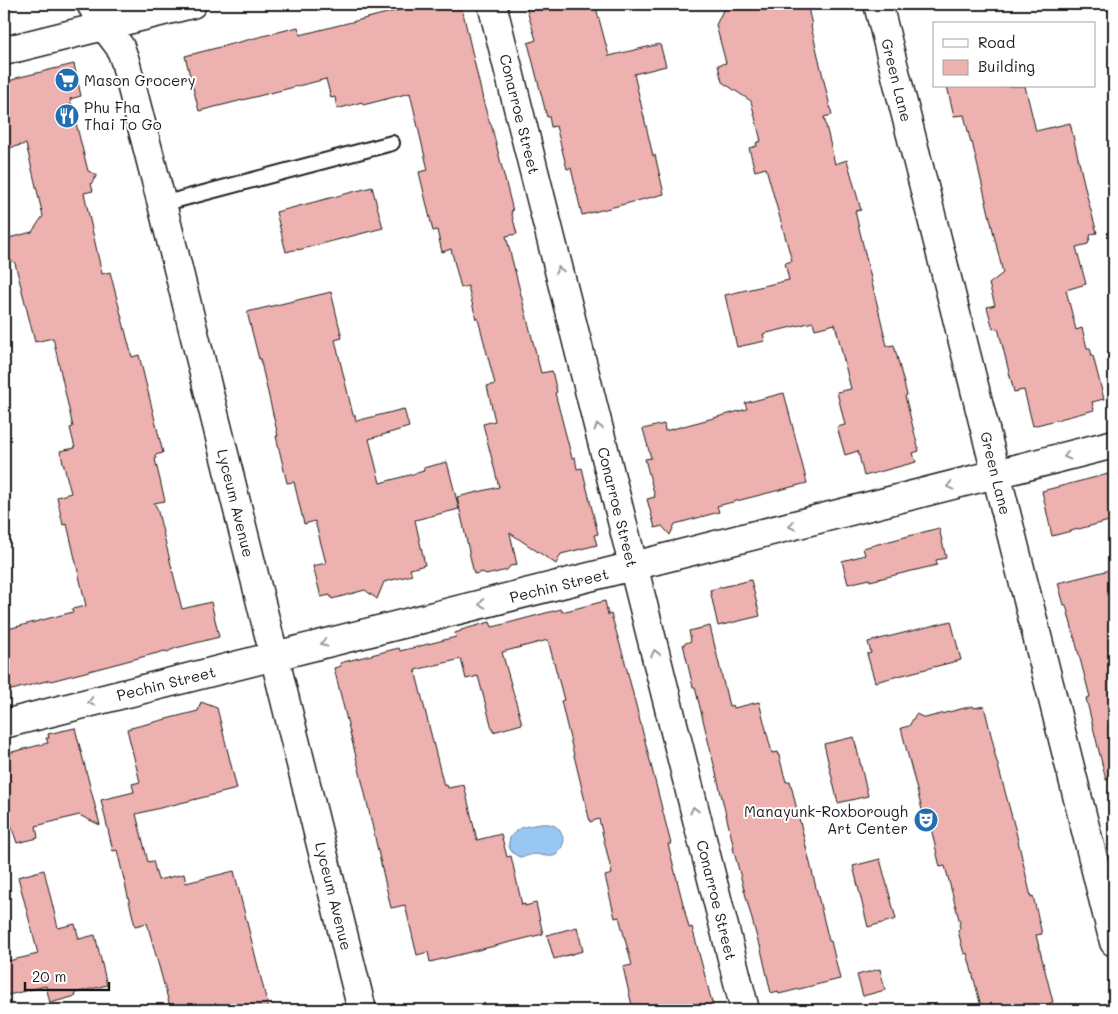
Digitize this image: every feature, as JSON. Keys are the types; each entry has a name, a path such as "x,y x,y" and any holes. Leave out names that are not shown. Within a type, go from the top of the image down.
{"street":[{"path":"4,51 98,15 192,4"},
{"name":"Conarroe Street","path":"492,4 745,1010"},
{"name":"Green Lane","path":"878,4 1114,942"},
{"name":"Lyceum Avenue","path":"98,15 120,47 125,61 362,1010"},
{"name":"Pechin Street","path":"4,724 1114,444"}],"lane":[{"path":"162,204 392,143"}],"water":[{"path":"541,824 553,825 561,832 564,841 557,854 550,856 534,854 520,857 511,851 509,847 510,839 516,831 523,827"}],"building":[{"path":"406,4 461,4 484,104 491,124 513,211 511,211 517,234 506,236 541,373 552,371 557,392 555,393 572,458 575,457 577,469 582,468 598,534 594,535 597,545 561,554 556,564 510,533 517,565 510,566 507,570 486,575 483,572 474,574 457,497 499,487 483,424 495,421 487,386 495,384 468,286 461,288 451,249 442,252 437,230 433,231 419,172 428,170 410,93 363,105 362,102 337,109 335,97 331,98 326,79 199,111 185,56 298,27 300,35 407,8"},
{"path":"525,4 595,4 609,56 660,44 666,66 634,74 664,194 582,215 571,168 567,169 556,126 551,127 549,116 547,117 528,43 536,40"},
{"path":"726,4 807,4 832,115 824,117 835,164 847,160 861,210 855,211 887,346 894,345 907,395 905,396 919,451 913,453 916,462 864,476 858,451 845,455 837,427 845,425 837,392 851,389 835,324 815,329 813,322 763,334 765,341 737,347 725,295 789,280 785,263 792,261 766,168 755,171 749,148 757,146 756,143 761,141 751,101 722,82 718,65 726,63 716,25"},
{"path":"74,64 81,96 70,99 88,171 97,175 91,184 93,191 84,193 102,274 110,272 132,357 139,355 163,453 155,455 155,459 165,501 154,503 157,508 182,609 211,602 219,637 167,652 4,692 4,630 73,612 72,609 86,606 67,524 63,525 57,497 71,493 60,451 75,448 70,428 73,427 53,338 35,342 15,263 6,256 4,249 9,238 32,232 43,216 26,144 4,149 4,82"},
{"path":"947,88 1025,88 1036,131 1070,123 1097,233 1091,234 1088,244 1076,247 1086,284 1066,290 1076,330 1082,328 1087,348 1090,348 1093,356 1104,399 1092,402 1094,410 1033,426 1024,390 1014,392 998,328 993,329 987,307 995,305 989,284 1003,273 964,115 954,116"},
{"path":"372,187 383,228 286,252 276,212"},
{"path":"331,292 342,338 335,340 356,421 404,409 409,427 369,439 380,483 424,471 423,468 447,462 459,509 415,520 425,565 410,569 412,575 384,582 377,599 365,590 332,599 330,595 321,597 313,566 326,563 315,521 304,524 294,482 287,483 260,358 247,312"},
{"path":"784,393 807,483 717,506 719,512 675,524 670,535 662,526 655,528 647,499 655,497 645,459 651,458 643,429 664,424 665,431 747,409 745,403"},
{"path":"1108,474 1114,497 1114,517 1108,518 1109,521 1052,536 1042,491"},
{"path":"939,528 946,558 936,560 937,565 870,581 870,579 848,584 842,561 865,555 863,548"},
{"path":"1114,569 1114,779 1106,780 1086,698 1090,697 1066,605 1064,605 1058,583"},
{"path":"751,580 760,616 718,626 710,590"},
{"path":"605,601 608,615 611,614 624,658 671,844 668,844 689,928 692,927 714,1010 633,1010 623,967 632,965 619,917 615,918 605,876 612,874 599,819 590,822 561,701 564,700 548,640 502,652 522,724 493,732 478,676 466,679 461,659 415,670 444,786 447,785 448,788 464,785 477,840 501,834 507,857 511,856 522,905 536,903 543,934 430,962 428,952 417,955 405,905 391,908 334,668 341,666 340,663 355,659 399,648 400,651 456,637 455,633 461,630 490,622 492,627 561,609 562,612"},
{"path":"951,621 961,660 875,682 867,654 871,653 868,642"},
{"path":"710,626 729,706 733,705 734,708 759,702 772,753 778,752 786,782 790,781 840,979 779,994 778,991 771,993 683,644 691,641 689,631"},
{"path":"201,702 217,708 237,789 136,814 148,862 153,861 158,880 184,874 186,883 234,871 269,1010 171,1010 147,923 135,926 117,850 113,851 101,800 134,792 132,784 140,782 127,729 198,711"},
{"path":"973,706 974,708 984,706 1031,897 1033,896 1042,934 1036,935 1053,1002 1049,1004 1049,1007 1036,1010 1005,1010 1003,1005 982,1010 967,953 964,954 958,931 960,923 945,866 940,867 931,828 927,829 901,728 909,726 916,714 925,718"},
{"path":"75,728 100,825 79,815 36,826 38,838 17,843 4,804 4,754 48,743 46,738 49,738 48,734"},
{"path":"854,737 868,796 838,803 824,744"},
{"path":"880,859 896,919 868,927 853,866"},
{"path":"44,870 58,928 75,924 79,939 95,935 107,985 75,993 76,996 50,1003 46,986 4,996 4,962 38,954 18,877"},
{"path":"577,927 583,951 554,959 547,935"},
{"path":"880,969 885,990 863,996 857,975"}],"place":[{"name":"Mason Grocery","path":"67,80"},
{"name":"Phu Fha Thai To Go","path":"67,116"},
{"name":"Manayunk-Roxborough Art Center","path":"926,820"}]}
